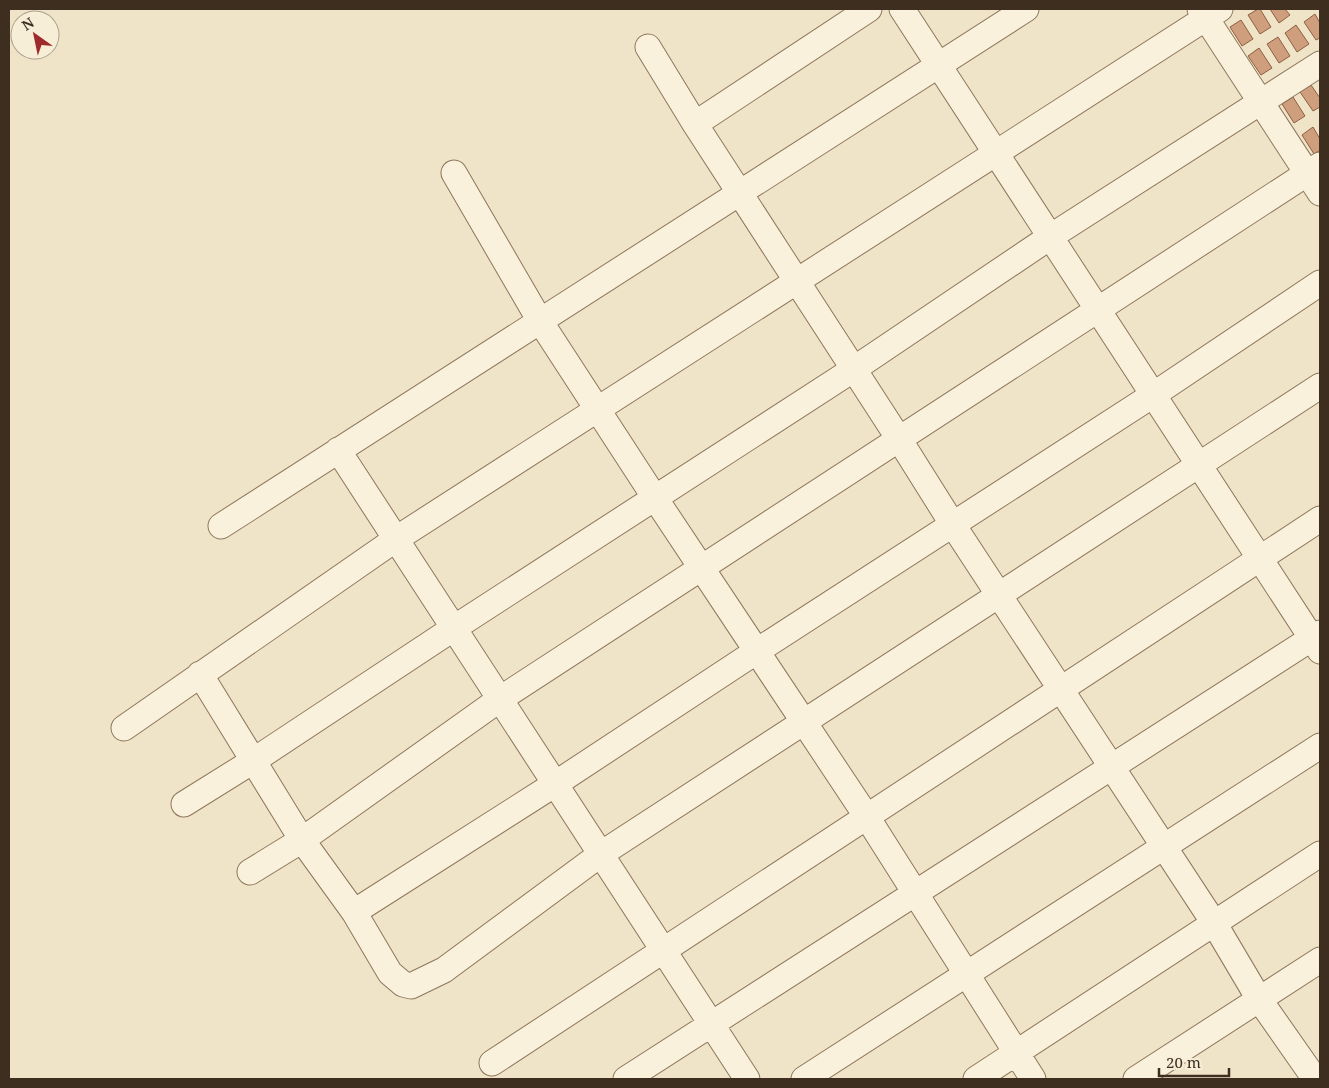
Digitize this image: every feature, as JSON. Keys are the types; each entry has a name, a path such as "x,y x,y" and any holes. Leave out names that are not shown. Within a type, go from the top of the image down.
{"street":[{"path":"695,124 870,9"},
{"path":"626,1079 916,893 1318,641 1260,559 902,9"},
{"path":"221,526 1026,9"},
{"path":"124,728 396,539 996,154 1209,12 1261,102 1316,177 1098,310 702,567 500,699 302,840 250,872"},
{"path":"648,47 695,124 953,525 1214,923 1259,1000 1315,1079"},
{"path":"184,804 253,761 454,628 854,369 1050,237 1320,64"},
{"path":"454,173 540,320 655,498 867,817 1033,1079"},
{"path":"354,912 555,784 1153,395 1320,283"},
{"path":"200,674 302,840 354,912 390,973 403,984 411,986 444,970 601,854 1320,386"},
{"path":"338,450 747,1079"},
{"path":"492,1063 1320,519"},
{"path":"804,1079 1320,746"},
{"path":"976,1079 1320,854"},
{"path":"1136,1079 1320,960"}],"building":[{"path":"1260,9 1271,27 1260,34 1248,15"},
{"path":"1270,9 1285,9 1290,15 1279,23"},
{"path":"1315,14 1320,23 1320,38 1316,40 1304,22"},
{"path":"1241,20 1253,39 1242,46 1230,27"},
{"path":"1296,25 1309,44 1297,52 1285,33"},
{"path":"1278,37 1290,56 1279,63 1267,44"},
{"path":"1259,48 1272,68 1261,75 1248,56"},
{"path":"1311,85 1320,98 1320,107 1313,111 1300,92"},
{"path":"1293,97 1305,116 1294,123 1282,104"},
{"path":"1313,127 1320,139 1320,150 1314,154 1302,135"}]}
